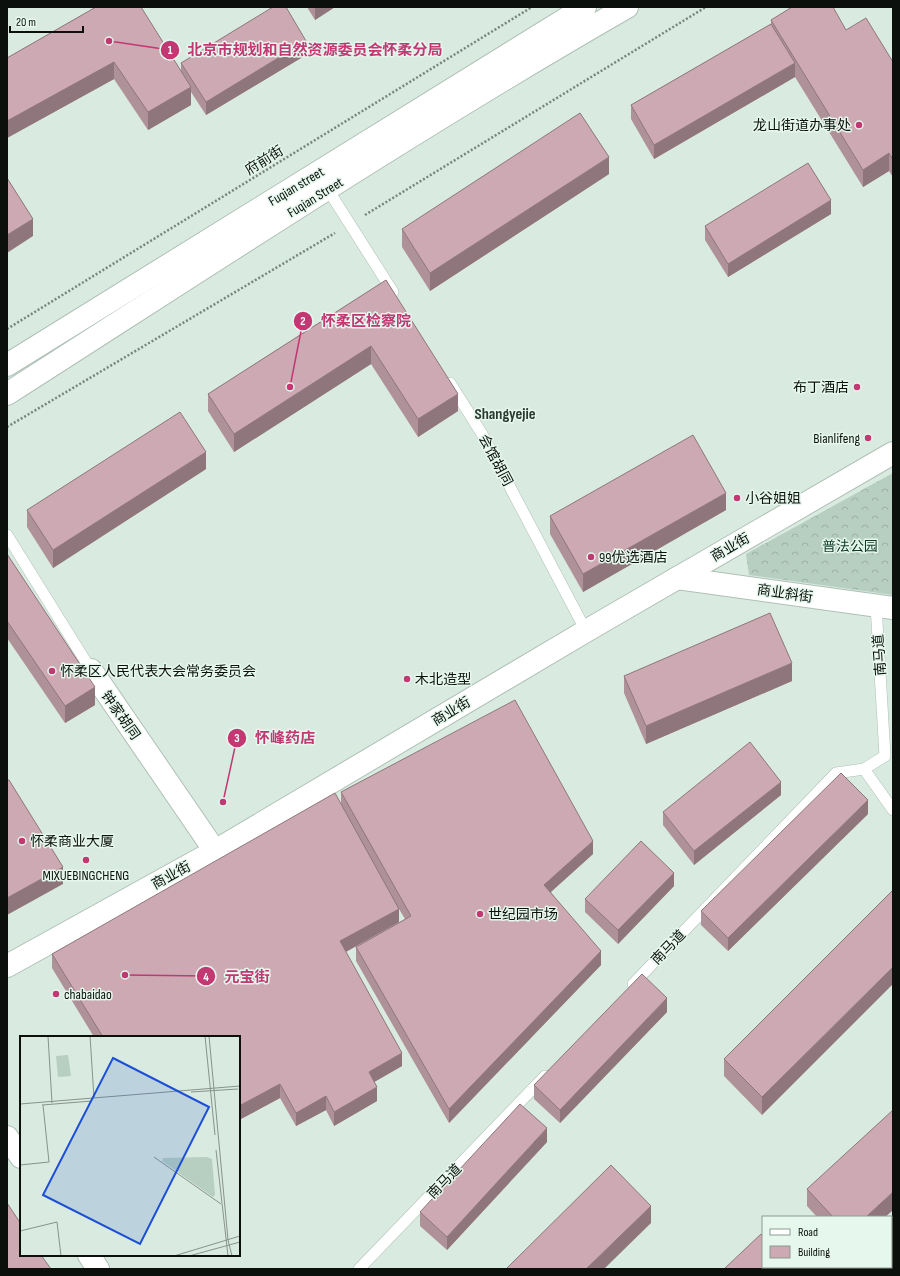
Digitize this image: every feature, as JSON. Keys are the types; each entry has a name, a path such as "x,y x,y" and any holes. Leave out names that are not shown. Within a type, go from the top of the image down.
{"street":[{"name":"Fuqian street","path":"8,361 322,181 585,7"},
{"name":"Fuqian Street","path":"7,394 322,181 627,7"},
{"name":"商业街","path":"7,966 215,850 586,631 893,453"},
{"name":"商业斜街","path":"677,578 884,607"},
{"name":"钟家胡同","path":"91,670 215,850"},
{"path":"7,1137 20,1156"},
{"path":"90,1256 98,1269"}],"lane":[{"path":"322,181 397,299"},
{"name":"会馆胡同","path":"444,373 482,434 586,631"},
{"name":"钟家胡同","path":"7,535 91,670"},
{"name":"南马道","path":"628,989 836,773 864,769 885,756 884,607"},
{"path":"864,769 893,810"},
{"name":"南马道","path":"359,1269 551,1069"}],"path":[{"name":"府前街","path":"7,329 532,7"}],"green space":[{"name":"普法公园","path":"893,473 893,595 749,575 746,554"}],"building":[{"path":"96,7 141,7 191,87 148,112 114,62 7,121 7,58"},
{"path":"273,7 286,7 306,41 206,102 181,63"},
{"name":"龙山街道办事处","path":"792,7 833,7 846,30 866,18 893,62 893,160 889,153 863,170 771,20"},
{"path":"771,24 795,63 654,145 631,105"},
{"path":"580,113 609,157 430,273 402,229"},
{"path":"808,163 831,200 728,264 705,226"},
{"path":"7,178 33,219 7,235"},
{"path":"386,280 458,394 418,419 371,346 234,434 208,394"},
{"path":"180,412 206,452 53,550 27,510"},
{"path":"693,435 726,493 583,574 550,516"},
{"name":"怀柔区人民代表大会常务委员会","path":"7,554 95,687 65,706 7,621"},
{"path":"770,613 792,663 646,726 624,676"},
{"name":"世纪园市场","path":"515,700 593,841 544,885 601,951 449,1109 356,947 411,916 341,792"},
{"path":"750,742 781,782 694,851 663,812"},
{"path":"841,773 868,800 728,938 701,911"},
{"name":"怀柔商业大厦","path":"7,780 9,780 63,867 7,898"},
{"path":"335,793 399,909 340,941 402,1053 369,1072 377,1087 334,1112 326,1096 296,1113 280,1084 240,1105 240,1036 102,1036 52,954"},
{"path":"641,841 674,873 618,930 585,899"},
{"path":"893,890 893,967 762,1097 724,1059"},
{"path":"642,974 667,998 560,1110 534,1085"},
{"path":"520,1104 547,1128 447,1237 420,1212"},
{"path":"893,1110 893,1192 867,1216 832,1216 807,1189"},
{"path":"611,1165 651,1206 586,1269 506,1269"},
{"path":"7,1203 20,1222 20,1256 42,1256 51,1269 7,1269"},
{"path":"761,1234 762,1268 794,1269 724,1269"}],"place":[{"name":"北京市规划和自然资源委员会怀柔分局","path":"109,41"},
{"name":"龙山街道办事处","path":"859,125"},
{"name":"怀柔区检察院","path":"290,387"},
{"name":"布丁酒店","path":"857,387"},
{"name":"Bianlifeng","path":"868,438"},
{"name":"小谷姐姐","path":"737,498"},
{"name":"99优选酒店","path":"591,557"},
{"name":"怀柔区人民代表大会常务委员会","path":"52,671"},
{"name":"木北造型","path":"407,679"},
{"name":"怀峰药店","path":"223,802"},
{"name":"怀柔商业大厦","path":"22,841"},
{"name":"MIXUEBINGCHENG","path":"86,860"},
{"name":"世纪园市场","path":"480,914"},
{"name":"元宝街","path":"125,975"},
{"name":"chabaidao","path":"56,994"}],"district":[{"name":"Shangyejie","path":"505,413"}]}
